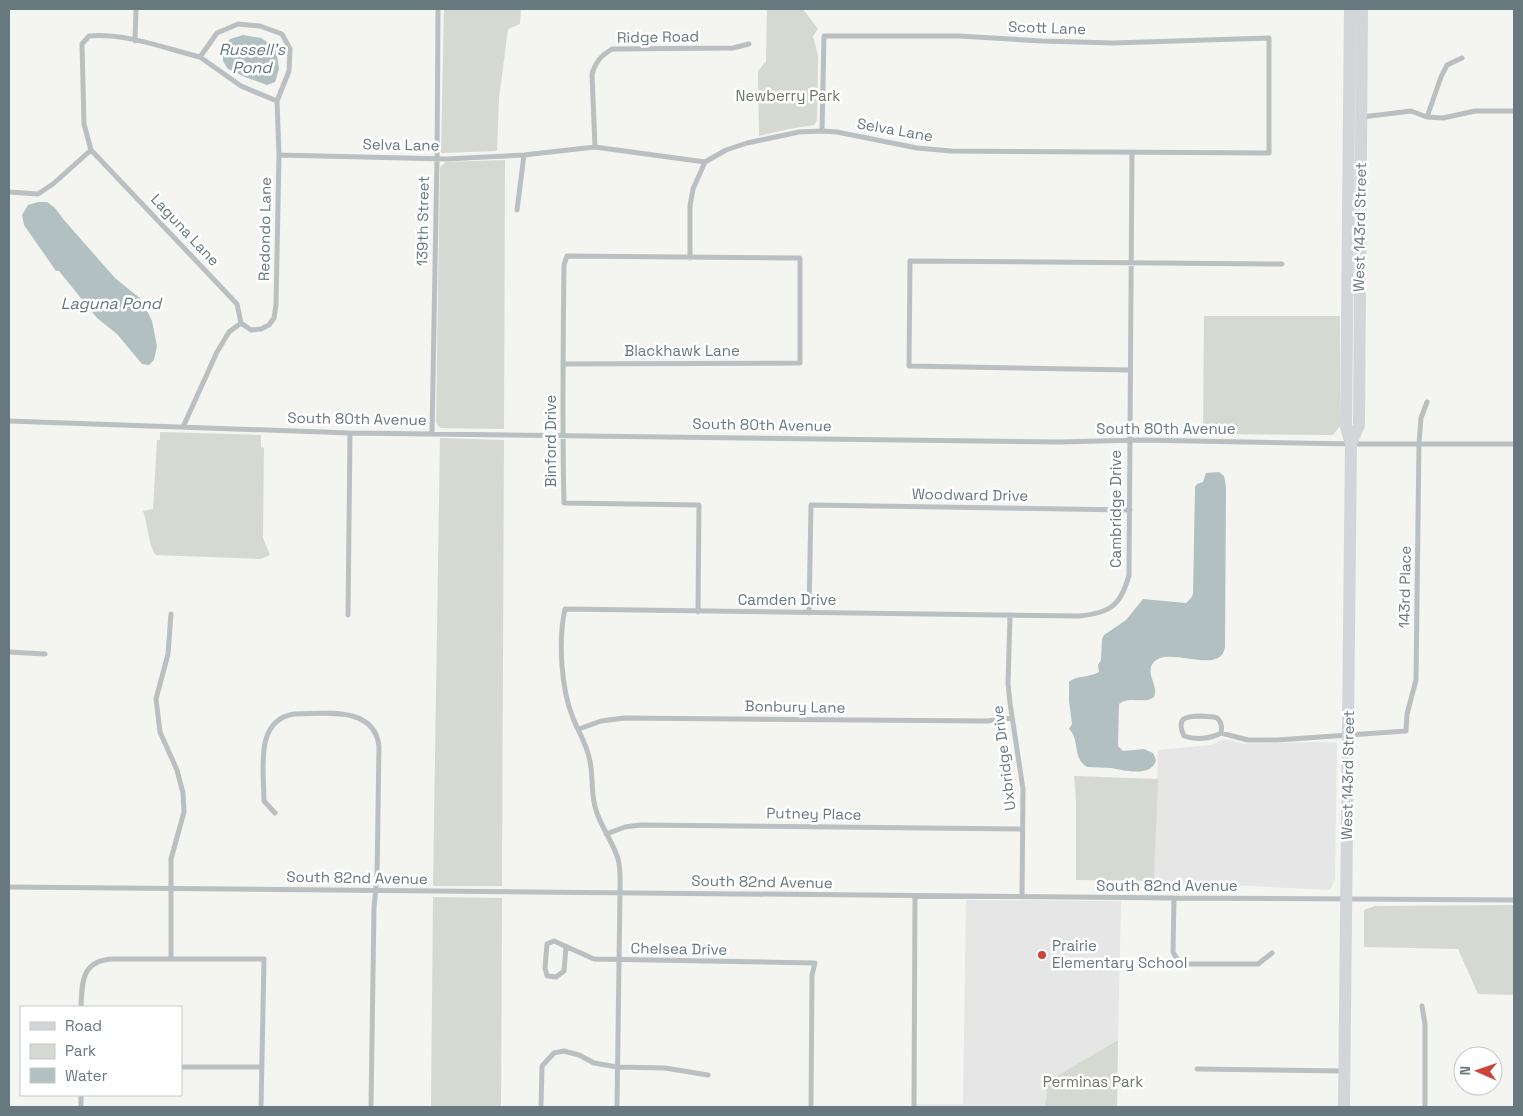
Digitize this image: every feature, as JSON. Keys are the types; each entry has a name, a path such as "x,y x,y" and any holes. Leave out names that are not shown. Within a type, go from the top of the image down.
{"main road":[{"name":"West 143rd Street","path":"1344,1107 1351,444 1358,425 1355,117 1350,9"},
{"name":"West 143rd Street","path":"1355,117 1362,9"}],"street":[{"path":"136,9 136,41 200,58 241,86 276,101"},
{"name":"139th Street","path":"432,434 438,9"},
{"name":"Redondo Lane","path":"200,58 217,33 238,24 260,26 282,34 290,49 289,71 276,101 279,155 276,305 274,318 269,325 261,329 251,330 241,324"},
{"name":"Laguna Lane","path":"136,41 103,35 89,36 82,44 84,124 91,150 237,304 241,324"},
{"name":"Scott Lane","path":"822,131 824,36 959,36 1113,43 1269,38 1269,153"},
{"name":"Ridge Road","path":"595,147 592,74 596,63 612,48 733,48 750,44"},
{"path":"1427,117 1441,77 1447,66 1462,58"},
{"path":"1355,117 1411,111 1427,117 1443,118 1475,111 1514,111"},
{"name":"Selva Lane","path":"279,155 437,158 524,155 595,147 705,162 726,150 747,143 800,132 822,131 837,132 918,148 951,151 1269,153"},
{"path":"9,192 38,194 53,184 91,150"},
{"name":"Cambridge Drive","path":"1010,615 1084,616 1102,612 1120,600 1129,575 1132,152"},
{"path":"517,210 524,155"},
{"path":"690,258 690,206 693,189 705,162"},
{"name":"Binford Drive","path":"690,258 567,256 564,265 564,503 699,505 698,612"},
{"name":"Blackhawk Lane","path":"563,364 800,363 800,258 690,258"},
{"path":"1130,370 909,366 910,261 1282,264"},
{"path":"184,427 216,352 229,332 241,324"},
{"name":"143rd Place","path":"1348,735 1406,731 1407,714 1416,680 1419,442 1421,418 1427,402"},
{"name":"South 80th Avenue","path":"9,421 350,433 1059,442 1129,440 1351,444 1419,442 1514,444"},
{"path":"348,615 350,433"},
{"name":"Woodward Drive","path":"809,613 810,505 1130,510"},
{"name":"Camden Drive","path":"579,729 569,708 563,680 562,621 565,609 1010,615"},
{"path":"171,614 168,654 156,699 160,732 177,770 183,794 184,812 171,858 171,959"},
{"name":"Uxbridge Drive","path":"1010,615 1008,684 1023,789 1022,897"},
{"path":"9,652 45,654"},
{"path":"275,813 264,801 265,740 272,726 283,717 294,714 346,714 365,720 376,734 379,746 371,1107"},
{"path":"1221,733 1222,726 1215,717 1190,716 1184,718 1181,722 1180,728 1184,736 1190,739 1213,738 1221,733 1248,740 1348,735"},
{"name":"Bonbury Lane","path":"579,729 601,721 624,718 987,721 1012,718"},
{"path":"579,729 590,758 595,807 618,859 620,893 617,1107"},
{"name":"Putney Place","path":"606,834 625,827 640,825 1023,829"},
{"name":"South 82nd Avenue","path":"9,887 375,892 1514,900"},
{"path":"914,1107 915,896"},
{"path":"1174,898 1173,952 1180,962 1188,964 1258,964 1272,952"},
{"name":"Chelsea Drive","path":"566,947 564,970 556,977 548,976 545,968 547,944 554,942 566,947 594,959 815,963 812,975 811,1107"},
{"path":"81,1006 83,979 88,969 95,963 112,959 264,959 261,1107"},
{"path":"1422,1006 1425,1024 1425,1107"},
{"path":"541,1107 542,1066 554,1053 564,1051 579,1054 594,1063 617,1067 665,1068 708,1075"},
{"path":"182,1066 261,1067"},
{"path":"1198,1069 1345,1071"}],"shaded area":[{"path":"1224,739 1244,744 1337,743 1335,879 1330,890 1154,881 1158,750 1211,745"},
{"name":"Prairie Elementary School","path":"966,900 1121,901 1118,1040 1045,1083 1047,1096 1044,1107 917,1107 917,1104 963,1104"}],"green space":[{"path":"444,9 521,9 520,24 508,29 499,98 497,151 441,153"},
{"name":"Newberry Park","path":"767,9 803,9 818,29 813,36 818,56 817,120 814,125 759,136 758,71 766,61"},
{"path":"505,160 504,429 441,428 436,422 440,167 446,162"},
{"path":"1204,316 1340,316 1340,426 1333,435 1203,434"},
{"path":"160,432 261,435 261,447 264,448 263,538 270,555 261,559 156,555 152,547 143,511 153,509 157,440 160,440"},
{"path":"440,438 504,440 502,886 433,886"},
{"path":"1074,776 1158,779 1154,881 1076,880 1076,801"},
{"path":"433,897 502,898 501,1107 431,1107"},
{"path":"1514,905 1514,995 1478,994 1458,949 1364,947 1364,910 1375,906"},
{"name":"Perminas Park","path":"1118,1040 1117,1107 1044,1107 1047,1096 1045,1083"}],"water":[{"name":"Russell's Pond","path":"243,35 261,38 276,48 279,69 275,82 267,85 228,69 223,61 223,47 230,39"},
{"name":"Laguna Pond","path":"47,202 55,208 115,278 142,300 152,321 157,346 154,360 149,365 142,364 117,334 97,318 59,271 56,271 24,225 22,215 28,205"},
{"path":"1219,472 1224,476 1226,487 1225,647 1221,656 1204,660 1160,658 1153,663 1150,671 1155,688 1154,697 1146,700 1123,701 1119,704 1118,746 1123,751 1144,749 1153,753 1156,760 1153,766 1143,771 1087,767 1079,759 1074,738 1069,729 1072,724 1069,682 1076,678 1099,672 1098,665 1101,660 1102,639 1104,635 1126,620 1143,599 1186,603 1191,598 1193,594 1195,487 1203,482 1206,473"}],"place":[{"name":"Prairie Elementary School","path":"1042,955"}]}
